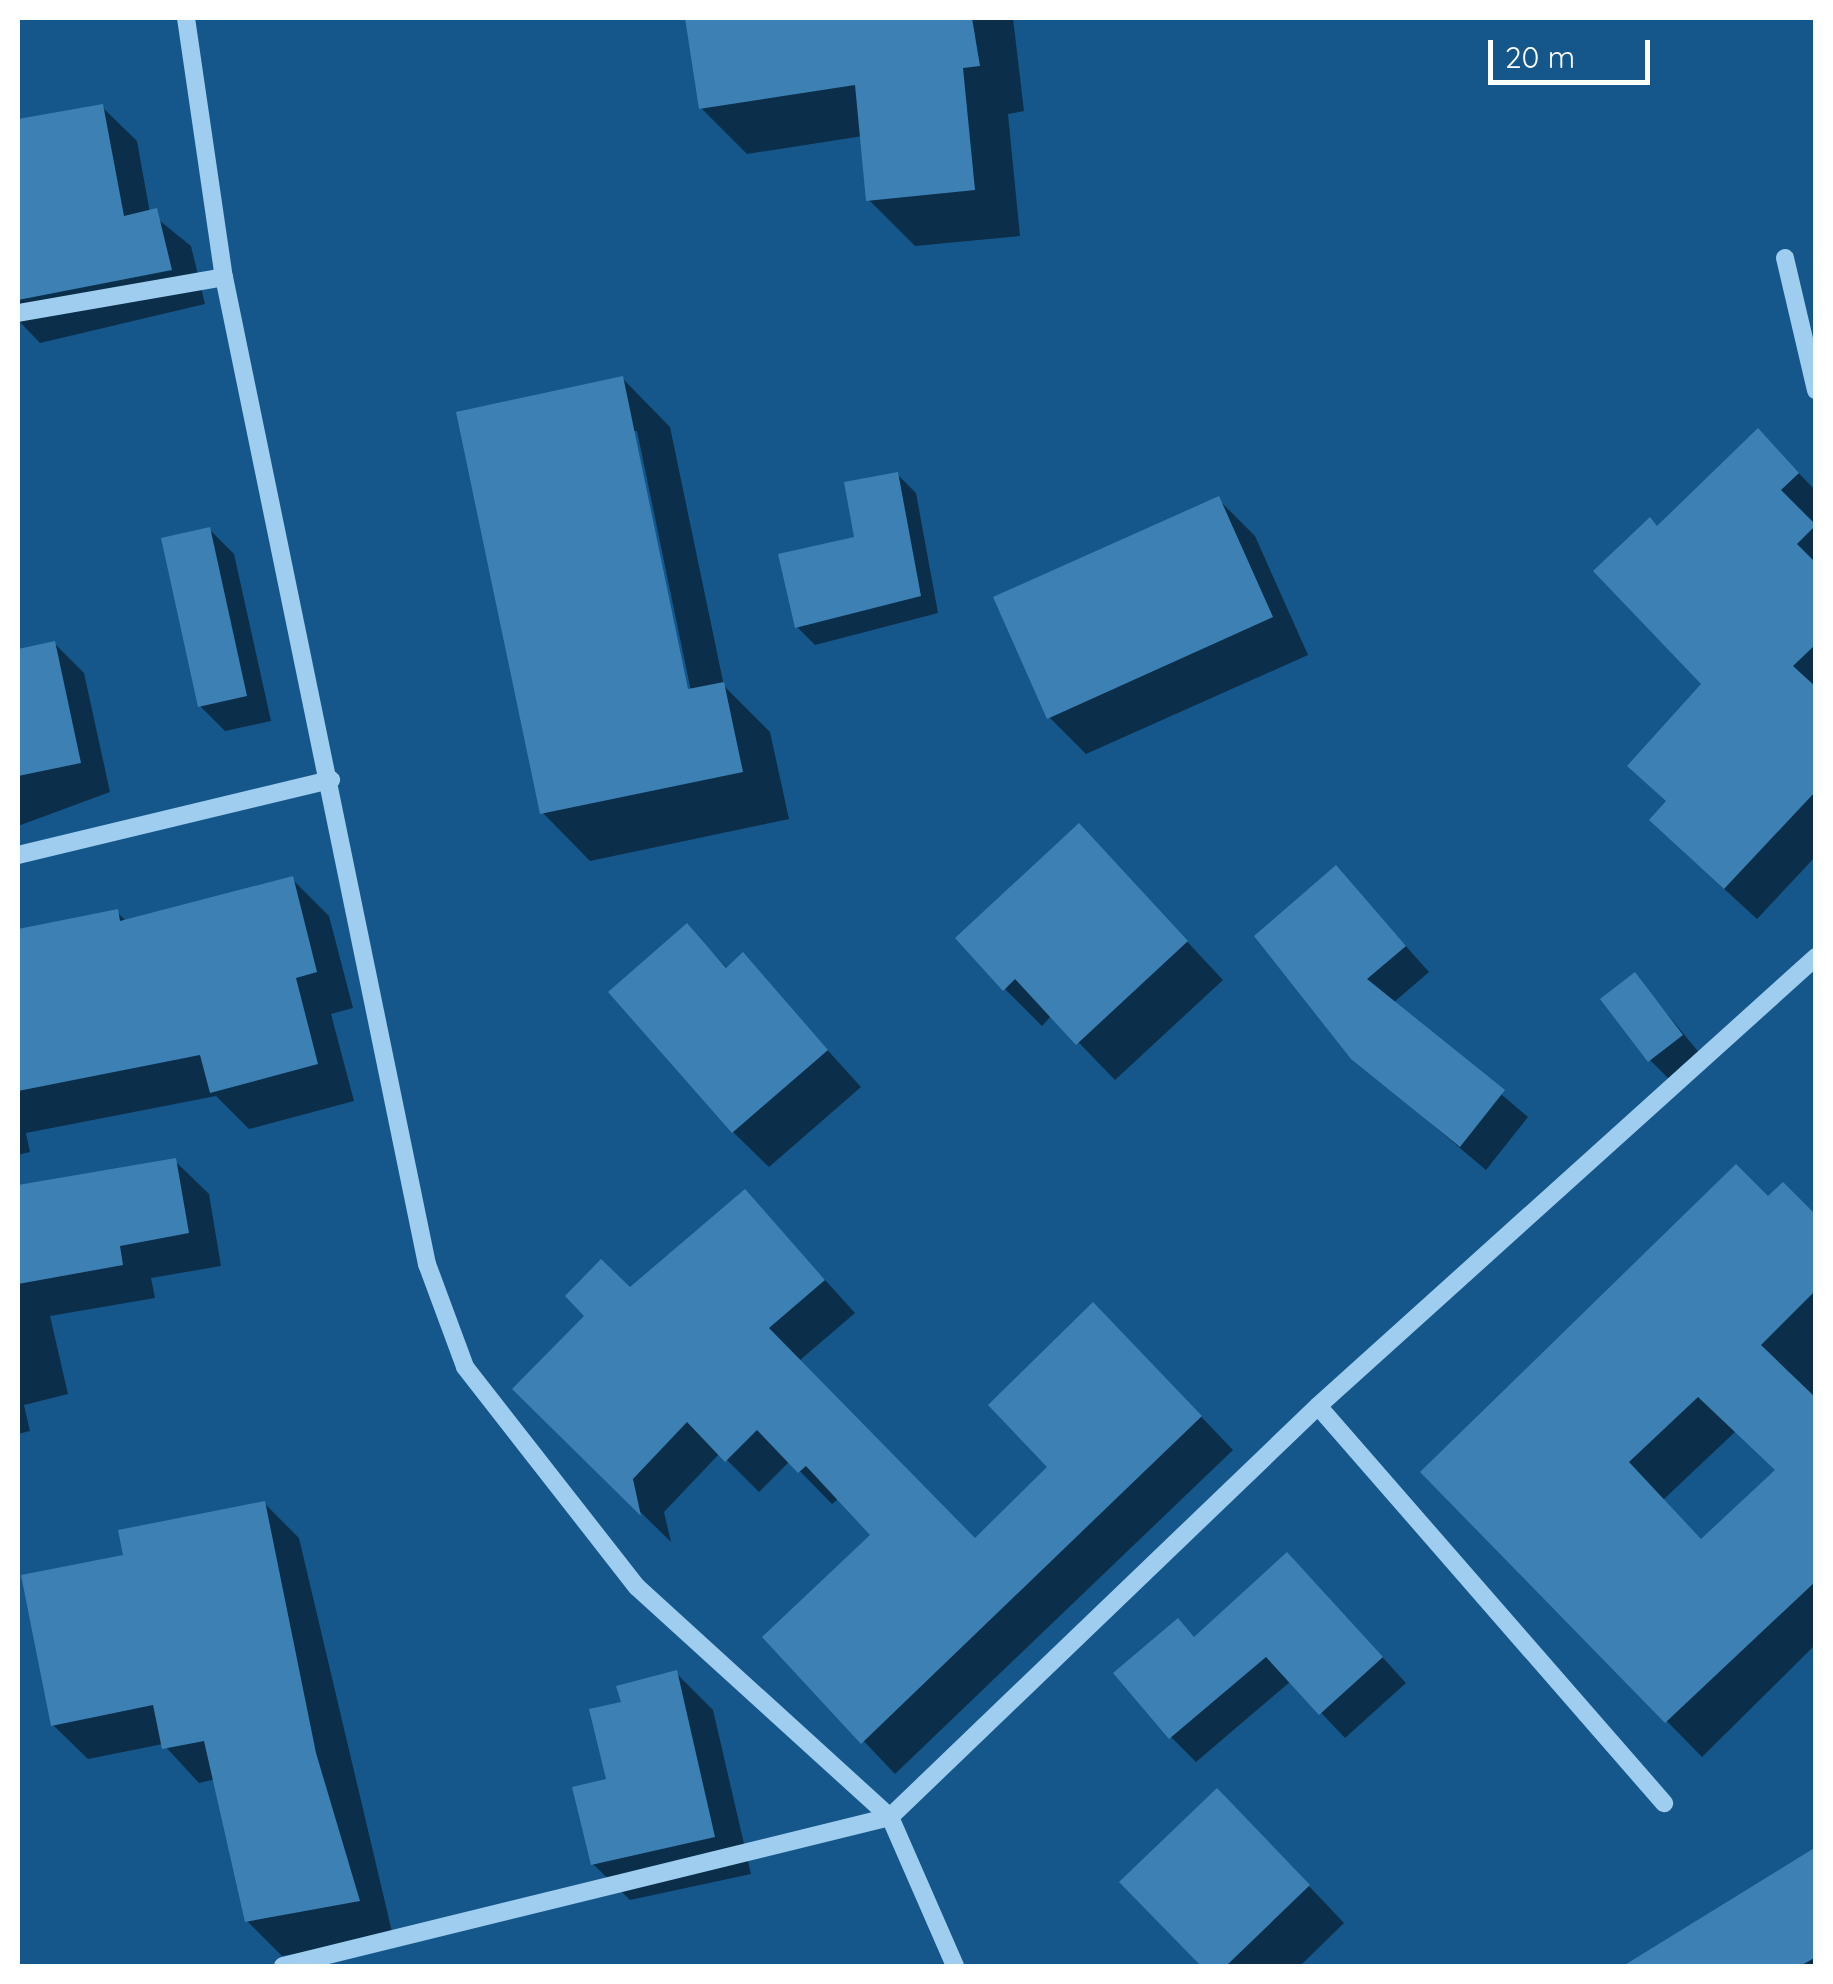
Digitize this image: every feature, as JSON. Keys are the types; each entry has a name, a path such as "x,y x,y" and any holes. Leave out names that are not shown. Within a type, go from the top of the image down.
{"street":[{"path":"186,18 224,276 426,1264 465,1368 637,1587 890,1817 955,1966"},
{"path":"1785,258 1816,390"},
{"path":"18,313 224,276"},
{"path":"18,854 330,780"},
{"path":"283,1966 890,1817 1318,1406 1816,957"},
{"path":"1318,1406 1664,1803"}],"building":[{"path":"685,18 972,18 980,66 963,68 975,190 866,201 855,85 699,109"},
{"path":"103,104 124,216 157,208 172,270 18,300 18,119"},
{"path":"623,376 688,689 724,682 743,772 540,814 456,412"},
{"path":"1758,428 1799,473 1781,490 1816,525 1797,544 1816,563 1816,644 1793,666 1816,687 1816,791 1724,889 1649,820 1666,801 1627,766 1701,684 1593,571 1650,517 1657,526"},
{"path":"898,472 921,596 795,628 778,554 854,537 844,482"},
{"path":"1219,496 1273,617 1047,719 993,597"},
{"path":"210,527 247,696 198,707 161,538"},
{"path":"55,641 81,763 18,776 18,649"},
{"path":"1079,823 1188,941 1076,1045 1015,979 1003,991 955,938"},
{"path":"1336,865 1406,946 1367,979 1505,1090 1460,1147 1351,1059 1254,936"},
{"path":"293,876 317,972 296,978 318,1064 210,1093 200,1055 18,1091 18,929 118,909 120,921"},
{"path":"687,923 726,968 743,952 828,1050 732,1133 608,992"},
{"path":"1635,972 1683,1035 1648,1062 1600,999"},
{"path":"176,1158 189,1233 120,1246 123,1265 18,1284 18,1185"},
{"path":"1736,1164 1768,1196 1783,1182 1816,1215 1816,1290 1761,1345 1816,1398 1816,1581 1665,1723 1420,1472","holes":["1698,1397 1775,1470 1701,1539 1629,1462"]},
{"path":"745,1189 825,1280 769,1328 975,1538 1047,1467 988,1405 1093,1302 1202,1416 861,1744 762,1637 870,1535 806,1466 798,1473 757,1430 725,1462 687,1422 633,1479 641,1516 512,1389 584,1316 565,1296 601,1259 630,1287"},
{"path":"265,1501 316,1753 360,1901 245,1922 204,1741 162,1749 153,1705 51,1726 21,1575 123,1555 118,1530"},
{"path":"1287,1552 1383,1657 1319,1715 1266,1657 1169,1739 1113,1673 1178,1618 1194,1637"},
{"path":"677,1670 715,1837 591,1865 572,1787 606,1779 589,1709 621,1702 616,1686"},
{"path":"1217,1788 1310,1885 1226,1966 1201,1966 1119,1882"},
{"path":"1816,1847 1816,1957 1800,1966 1623,1966"}]}
